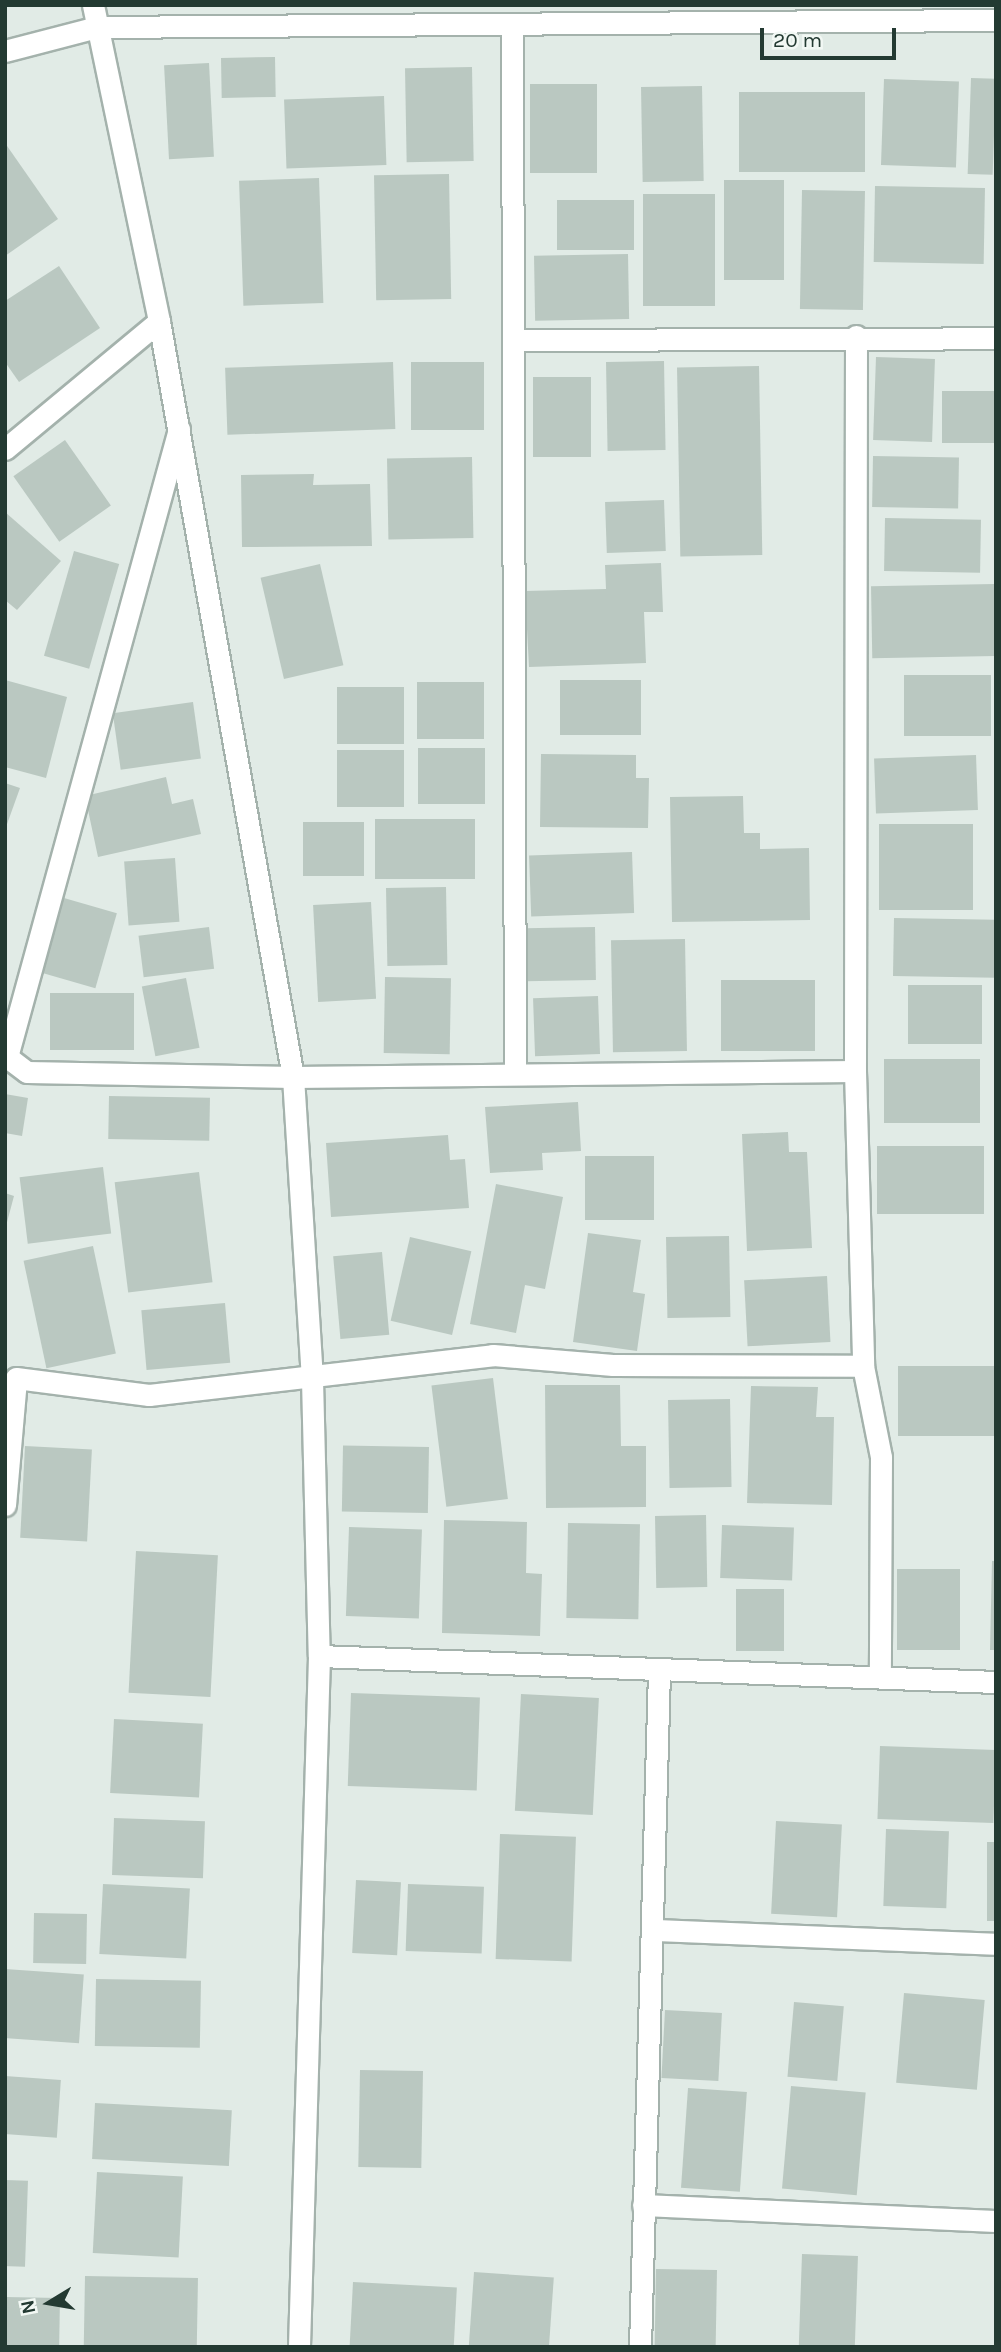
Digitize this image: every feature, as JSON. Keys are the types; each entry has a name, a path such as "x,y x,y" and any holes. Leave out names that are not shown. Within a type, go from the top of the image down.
{"street":[{"path":"93,5 159,321 293,1077 312,1379 319,1656 299,2347"},
{"path":"5,51 97,27 996,20"},
{"path":"512,24 516,340 515,1073"},
{"path":"5,449 159,321"},
{"path":"516,340 856,336 996,338"},
{"path":"856,336 855,1071 863,1366 881,1457 880,1676"},
{"path":"178,429 7,1057 27,1072 293,1077 855,1071"},
{"path":"5,1505 10,1373 149,1395 312,1379 493,1355 614,1365 863,1366"},
{"path":"319,1656 659,1673 880,1676 996,1682"},
{"path":"640,2347 654,1930 659,1673"},
{"path":"654,1930 996,1944"},
{"path":"643,2206 996,2221"}],"building":[{"path":"275,57 276,97 222,98 221,58"},
{"path":"209,63 214,157 169,159 164,65"},
{"path":"472,67 474,161 407,162 405,68"},
{"path":"971,78 996,79 993,175 968,174"},
{"path":"884,79 959,82 956,168 881,165"},
{"path":"530,84 597,84 597,173 530,173"},
{"path":"702,86 704,181 643,182 641,87"},
{"path":"739,92 865,92 865,172 739,172"},
{"path":"384,96 386,165 286,168 284,99"},
{"path":"5,143 58,219 5,256"},
{"path":"449,174 451,299 376,300 374,175"},
{"path":"319,178 323,303 243,306 239,181"},
{"path":"724,180 784,180 784,280 724,280"},
{"path":"875,186 985,188 984,264 874,262"},
{"path":"802,190 865,191 863,310 800,309"},
{"path":"643,194 715,194 715,306 643,306"},
{"path":"557,200 634,200 634,250 557,250"},
{"path":"628,254 629,319 535,321 534,256"},
{"path":"59,266 100,328 19,382 5,362 5,301"},
{"path":"876,357 935,359 932,442 873,440"},
{"path":"664,361 666,450 608,451 606,362"},
{"path":"393,362 395,429 227,435 225,368"},
{"path":"411,362 484,362 484,430 411,430"},
{"path":"759,366 762,555 680,556 677,367"},
{"path":"533,377 591,377 591,457 533,457"},
{"path":"942,391 996,391 996,443 942,443"},
{"path":"65,440 111,506 59,542 13,476"},
{"path":"873,456 959,458 958,508 872,507"},
{"path":"472,457 473,538 388,539 387,458"},
{"path":"314,474 313,485 370,484 372,546 242,547 241,475"},
{"path":"664,500 666,551 607,553 605,502"},
{"path":"5,512 61,561 17,610 5,600"},
{"path":"885,518 981,520 980,573 884,571"},
{"path":"74,551 119,564 89,669 44,656"},
{"path":"661,563 663,612 644,612 646,663 529,667 525,591 606,589 605,565"},
{"path":"320,564 343,665 284,679 261,578"},
{"path":"994,584 995,656 872,658 871,586"},
{"path":"904,675 991,675 991,736 904,736"},
{"path":"5,680 67,697 46,778 5,767"},
{"path":"560,680 641,680 641,735 560,735"},
{"path":"417,682 484,682 484,739 417,739"},
{"path":"337,687 404,687 404,744 337,744"},
{"path":"193,702 201,758 121,770 113,713"},
{"path":"418,748 485,748 485,804 418,804"},
{"path":"337,750 404,750 404,807 337,807"},
{"path":"541,754 636,755 636,778 649,778 648,828 540,827"},
{"path":"976,755 978,810 876,814 874,759"},
{"path":"166,777 172,804 193,799 201,834 98,857 85,796"},
{"path":"5,783 20,788 6,827 5,827"},
{"path":"743,796 744,833 760,833 760,849 809,848 810,920 672,922 670,797"},
{"path":"375,819 475,819 475,879 375,879"},
{"path":"303,822 364,822 364,876 303,876"},
{"path":"879,824 973,824 973,910 879,910"},
{"path":"632,852 634,913 531,917 529,856"},
{"path":"175,858 179,922 129,925 124,862"},
{"path":"446,887 447,965 387,966 386,888"},
{"path":"64,898 117,913 95,988 43,973"},
{"path":"371,902 376,999 318,1002 313,905"},
{"path":"894,918 996,920 995,978 893,976"},
{"path":"209,927 214,969 144,977 139,936"},
{"path":"595,927 596,980 526,981 525,928"},
{"path":"685,939 687,1051 613,1052 611,940"},
{"path":"385,977 451,978 450,1054 384,1053"},
{"path":"186,978 200,1048 155,1056 142,987"},
{"path":"721,980 815,980 815,1051 721,1051"},
{"path":"908,985 982,985 982,1044 908,1044"},
{"path":"50,993 134,993 134,1050 50,1050"},
{"path":"598,996 600,1054 535,1056 533,998"},
{"path":"884,1059 980,1059 980,1123 884,1123"},
{"path":"5,1094 28,1098 22,1136 5,1133"},
{"path":"109,1096 210,1098 209,1141 108,1139"},
{"path":"578,1102 581,1151 542,1153 543,1170 490,1173 485,1107"},
{"path":"788,1132 789,1152 807,1152 812,1248 747,1251 742,1134"},
{"path":"448,1135 450,1160 465,1159 469,1208 331,1217 326,1143"},
{"path":"877,1146 984,1146 984,1214 877,1214"},
{"path":"585,1156 654,1156 654,1220 585,1220"},
{"path":"103,1167 111,1234 28,1244 20,1177"},
{"path":"199,1172 213,1282 128,1293 115,1182"},
{"path":"496,1184 563,1197 545,1289 525,1285 516,1333 470,1324"},
{"path":"5,1193 14,1196 6,1226 5,1225"},
{"path":"588,1233 641,1240 633,1292 645,1294 637,1351 573,1342"},
{"path":"729,1236 730,1317 667,1318 666,1237"},
{"path":"410,1237 471,1251 452,1335 391,1321"},
{"path":"93,1246 116,1354 46,1368 24,1261"},
{"path":"382,1252 389,1335 340,1339 333,1256"},
{"path":"827,1276 830,1342 748,1346 744,1280"},
{"path":"225,1303 230,1363 147,1370 141,1310"},
{"path":"898,1366 996,1366 996,1436 898,1436"},
{"path":"493,1378 508,1499 446,1507 431,1386"},
{"path":"545,1385 620,1385 621,1446 646,1446 646,1507 546,1508"},
{"path":"751,1386 818,1387 816,1417 834,1417 832,1505 747,1503"},
{"path":"730,1399 732,1487 670,1488 668,1400"},
{"path":"343,1445 429,1447 428,1513 342,1511"},
{"path":"25,1446 92,1450 87,1541 20,1538"},
{"path":"706,1515 707,1587 656,1588 655,1516"},
{"path":"444,1520 527,1522 526,1573 542,1574 540,1636 442,1633"},
{"path":"568,1523 640,1524 638,1619 566,1618"},
{"path":"722,1525 794,1528 792,1580 720,1578"},
{"path":"349,1527 422,1530 419,1618 346,1616"},
{"path":"136,1551 218,1555 210,1697 129,1693"},
{"path":"992,1561 996,1561 996,1650 990,1650"},
{"path":"897,1569 960,1569 960,1650 897,1650"},
{"path":"736,1589 784,1589 784,1651 736,1651"},
{"path":"351,1693 480,1698 477,1790 348,1786"},
{"path":"521,1694 599,1698 593,1815 515,1811"},
{"path":"114,1719 203,1724 199,1798 110,1793"},
{"path":"880,1746 996,1750 993,1823 877,1819"},
{"path":"114,1818 205,1821 203,1878 112,1875"},
{"path":"776,1821 842,1824 837,1917 771,1914"},
{"path":"886,1829 949,1831 946,1908 883,1906"},
{"path":"500,1834 576,1837 572,1962 496,1959"},
{"path":"987,1842 996,1842 996,1921 987,1921"},
{"path":"356,1880 401,1882 397,1955 352,1953"},
{"path":"103,1884 190,1889 186,1958 99,1954"},
{"path":"408,1884 484,1887 482,1954 406,1951"},
{"path":"34,1913 87,1914 86,1964 33,1963"},
{"path":"5,1969 84,1975 79,2043 5,2038"},
{"path":"96,1979 201,1981 200,2048 95,2046"},
{"path":"904,1993 985,2000 977,2090 896,2083"},
{"path":"794,2002 844,2006 837,2081 787,2077"},
{"path":"665,2010 722,2013 718,2081 661,2078"},
{"path":"360,2070 423,2071 421,2168 358,2167"},
{"path":"5,2076 61,2080 57,2138 5,2134"},
{"path":"791,2086 866,2093 857,2195 782,2189"},
{"path":"688,2088 747,2092 740,2192 681,2188"},
{"path":"95,2103 232,2110 229,2166 92,2159"},
{"path":"97,2172 183,2177 179,2257 93,2253"},
{"path":"5,2180 28,2181 25,2267 5,2266"},
{"path":"802,2254 858,2256 855,2347 799,2347"},
{"path":"656,2269 717,2270 716,2347 655,2347"},
{"path":"474,2272 554,2278 549,2347 469,2347"},
{"path":"85,2276 198,2278 197,2347 84,2347"},
{"path":"353,2282 457,2287 454,2347 350,2345"},
{"path":"5,2297 60,2298 59,2347 5,2347"}]}
